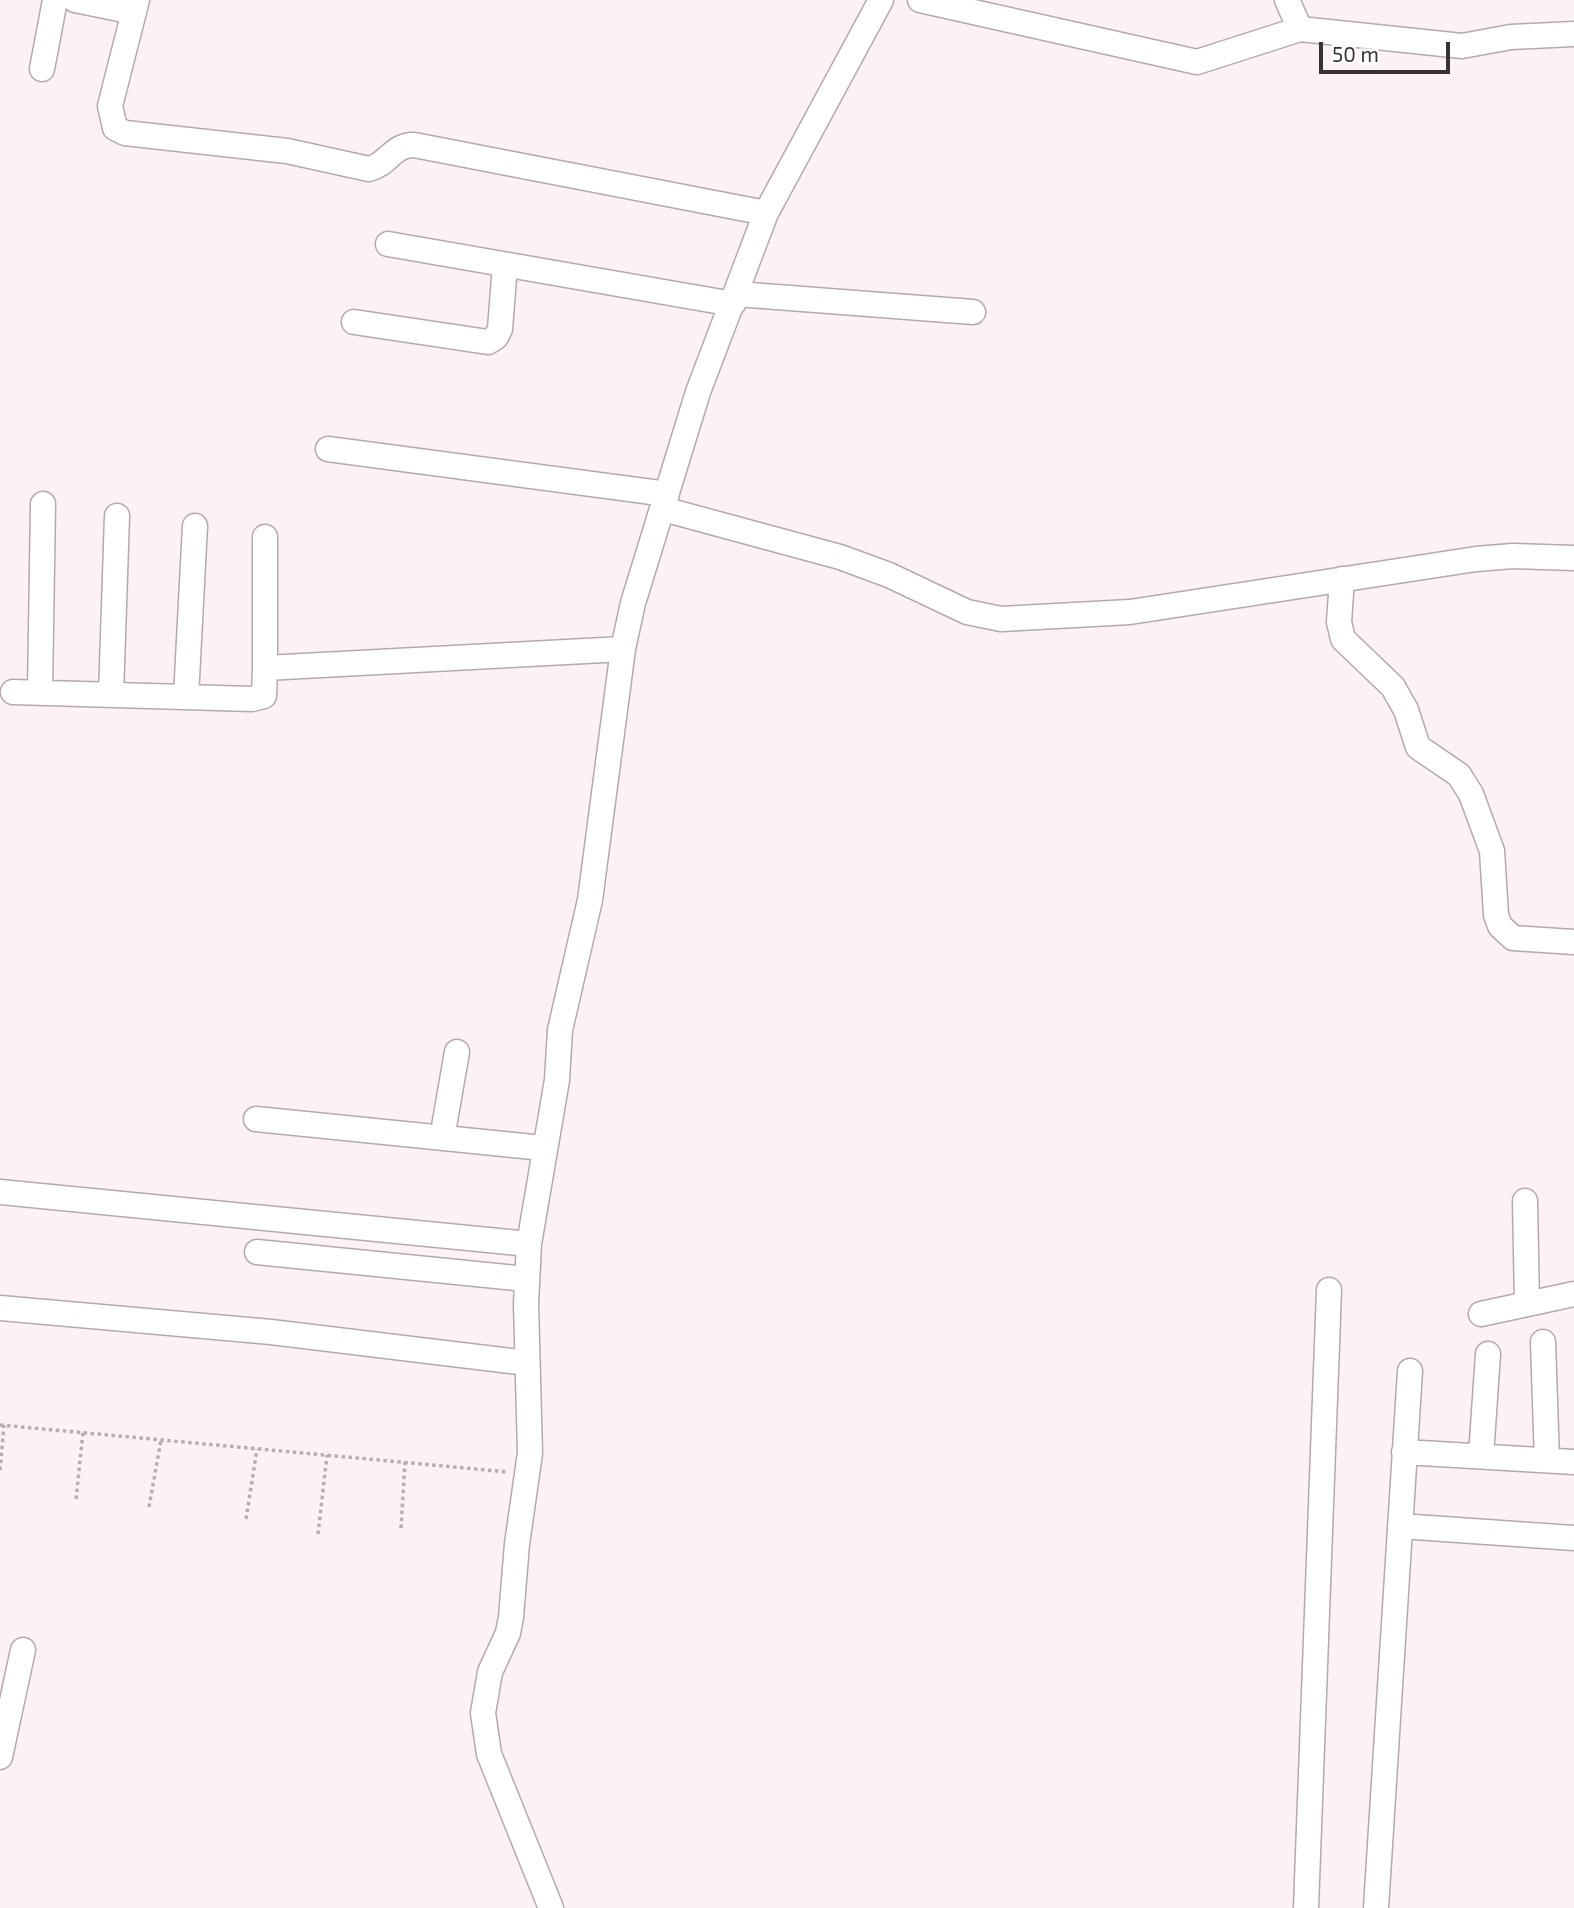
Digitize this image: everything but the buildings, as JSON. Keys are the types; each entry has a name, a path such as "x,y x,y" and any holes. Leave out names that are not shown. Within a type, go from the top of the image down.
{"street":[{"path":"42,69 55,0"},
{"path":"75,0 135,6 110,106 115,128 136,136 227,142 287,151 369,169 380,167 395,148 414,145 532,165 766,213"},
{"path":"551,1908 489,1755 484,1731 485,1690 512,1617 531,1434 526,1279 529,1244 543,1148 557,1080 560,1030 590,900 623,649 698,392 766,213 881,0"},
{"path":"920,0 1197,62 1219,58 1300,29 1462,46 1511,37 1574,34"},
{"path":"1287,0 1300,29"},
{"path":"388,244 505,265 735,299 973,312"},
{"path":"354,322 488,342 496,337 500,329 505,265"},
{"path":"328,449 665,502 839,557 988,619 1130,612 1476,559 1513,556 1574,558"},
{"path":"40,692 43,504"},
{"path":"111,695 117,516"},
{"path":"186,697 195,526"},
{"path":"13,692 259,698 266,691 265,537"},
{"path":"1342,579 1339,622 1343,639 1393,687 1406,710 1418,747 1459,775 1471,794 1492,851 1496,915 1500,926 1513,938 1574,942"},
{"path":"265,668 623,649"},
{"path":"442,1138 457,1052"},
{"path":"256,1119 543,1148"},
{"path":"0,1192 529,1244"},
{"path":"1525,1201 1527,1304"},
{"path":"257,1252 526,1279"},
{"path":"1306,1908 1329,1290"},
{"path":"1481,1314 1574,1294"},
{"path":"0,1308 271,1332 527,1363"},
{"path":"1543,1342 1547,1461"},
{"path":"1480,1456 1488,1354"},
{"path":"1376,1908 1410,1371"},
{"path":"1405,1451 1574,1462"},
{"path":"1400,1526 1574,1538"},
{"path":"0,1757 23,1650"}],"path":[{"path":"0,1469 2,1425 527,1474"},
{"path":"76,1499 83,1432"},
{"path":"149,1507 161,1440"},
{"path":"246,1519 257,1449"},
{"path":"318,1534 327,1455"},
{"path":"401,1528 405,1462"}]}
